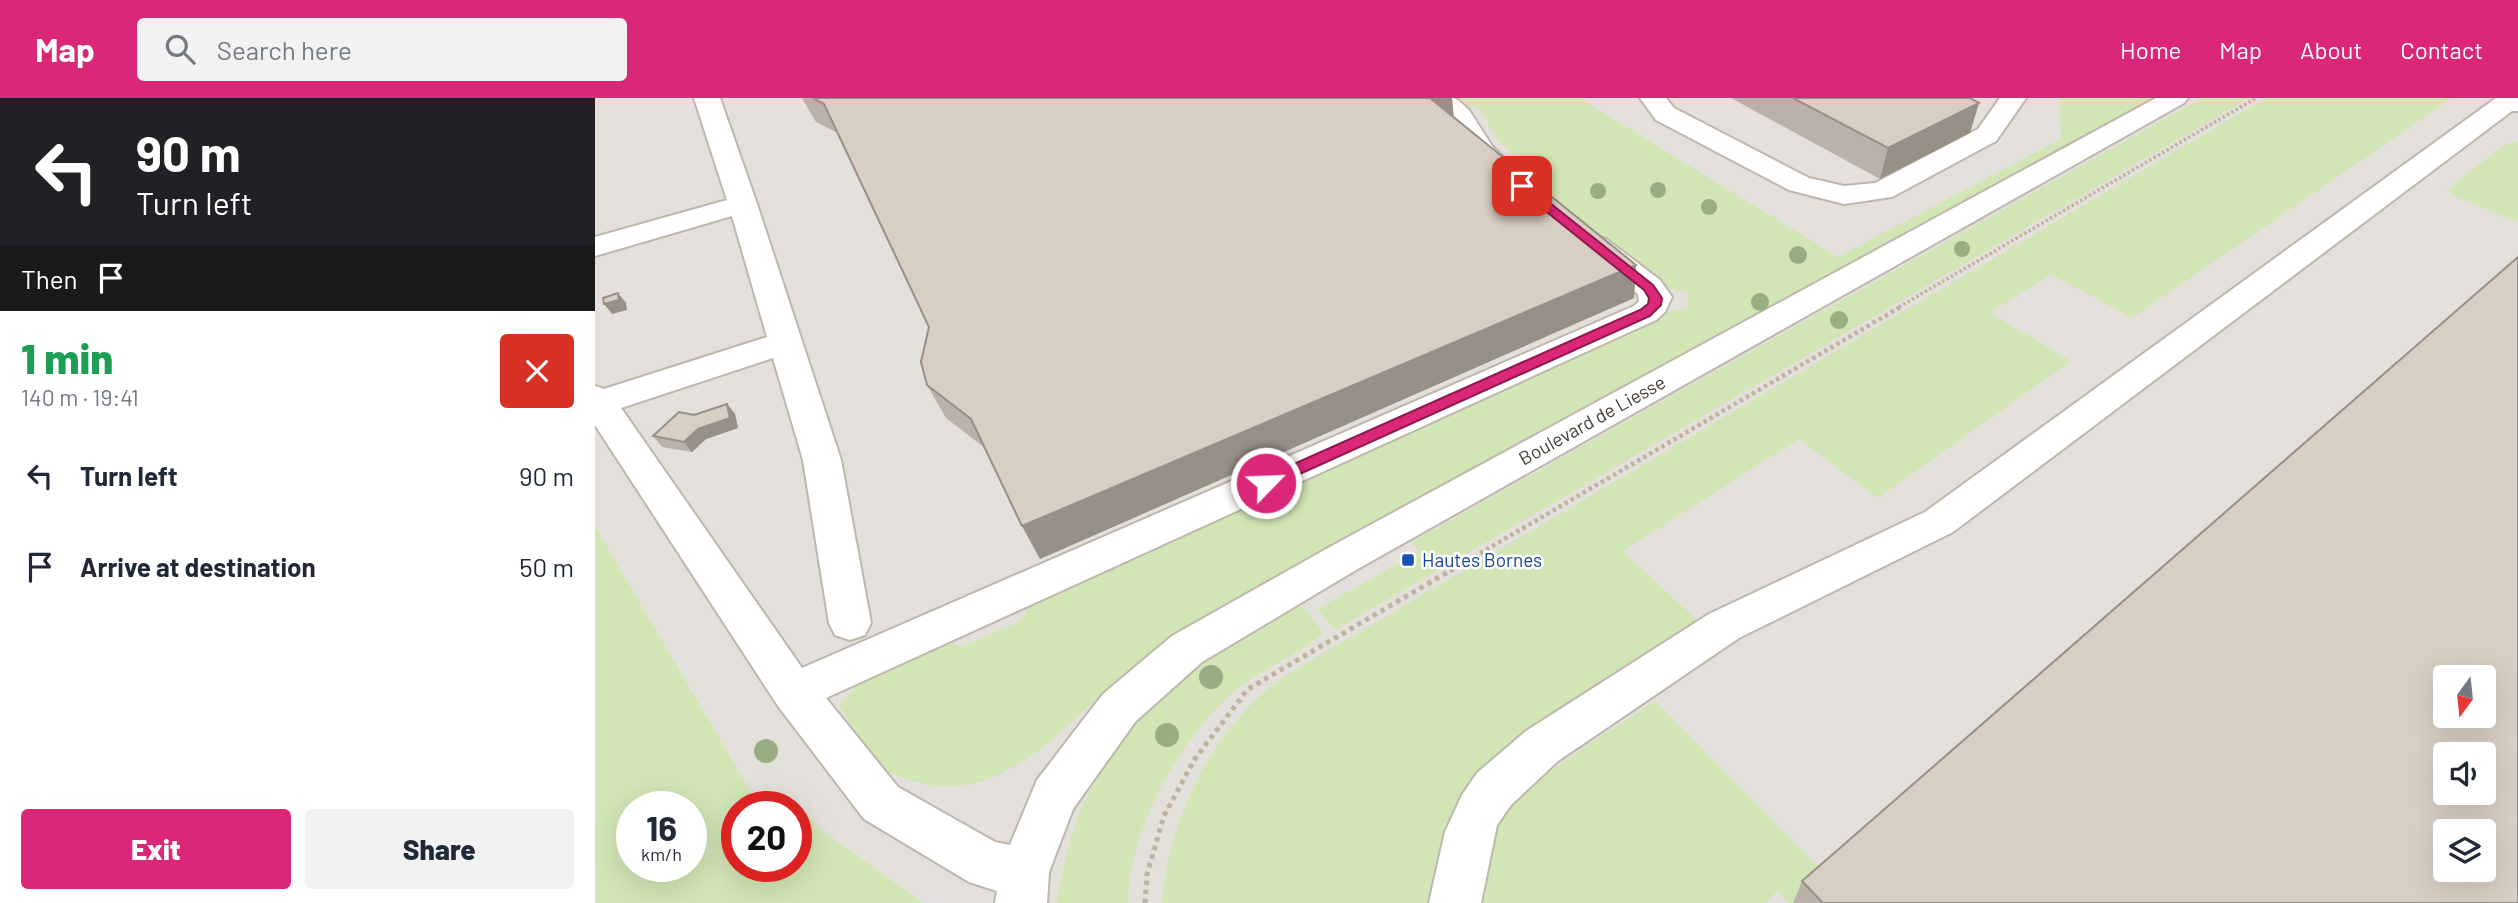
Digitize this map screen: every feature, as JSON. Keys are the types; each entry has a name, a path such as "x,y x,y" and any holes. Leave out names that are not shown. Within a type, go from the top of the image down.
{"street":[{"path":"707,98 743,204 822,460 850,623"},
{"path":"1433,98 1462,115 1483,153 1533,195"},
{"path":"1653,98 1665,114 1799,184 1844,195 1882,191 1987,135 2013,98"},
{"name":"Boulevard de Liesse","path":"1022,888 1054,796 1119,708 1187,649 1217,629 2175,98"},
{"path":"1455,903 1470,832 1479,811 1493,789 1542,746 1724,625 1939,522 2510,101"},
{"path":"595,247 743,204"},
{"path":"794,692 1645,313 1654,305 1655,298 1649,288 1565,220"},
{"path":"786,342 597,401 794,692 881,803 1022,888"}],"path":[{"path":"1145,903 1150,858 1171,803 1200,750 1248,689 2256,98"}],"shaded area":[{"path":"595,98 2518,98 2518,903 816,903 805,882 812,882 812,791 751,791 595,526"}],"green space":[{"path":"1444,98 1579,98 1838,257 2061,139 2060,98 2156,98 1178,633 1126,672 1054,738 1005,771 979,782 951,786 902,778 879,764 839,705 867,675 939,641 962,646 1019,622 1035,599 1662,313 1687,308 1689,292 1667,288 1629,256 1620,256 1527,179 1525,164 1498,141 1479,108"},
{"path":"2202,98 2249,98 1335,630 1318,609 1420,551 1412,542"},
{"path":"2266,98 2452,98 2132,318 2051,274 1990,313 2071,361 1878,498 1799,439 1623,551 1699,622 1471,786 1453,815 1431,903 1162,903 1174,838 1199,776 1236,721 1259,697 1285,676"},
{"path":"2518,141 2518,222 2452,195 2454,193 2446,190 2504,145"},
{"path":"595,526 751,791 721,791 721,882 812,882 812,819 824,832 923,903 595,903"},
{"path":"1302,605 1323,633 1242,685 1220,704 1180,754 1163,783 1138,844 1128,903 1057,903 1068,848 1079,815 1100,773 1143,714 1177,680 1207,656"},
{"path":"1655,701 1827,875 1796,903 1788,903 1777,891 1765,903 1480,903 1490,846 1496,829 1507,812 1545,776"}],"building":[{"path":"813,98 1430,98 1636,265 1022,526 971,419 927,385 921,362 929,327 824,104"},
{"path":"1793,98 1970,98 1979,103 1888,148"},
{"path":"2518,257 2518,903 1823,903 1802,881"},
{"path":"618,293 619,300 604,304 603,298"},
{"path":"727,404 730,418 698,429 684,442 653,436 679,412 694,415"}],"place":[{"name":"Hautes Bornes","path":"1408,560"}],"route":[{"path":"1266,483 1645,313 1654,305 1655,298 1649,288 1522,186"}]}
